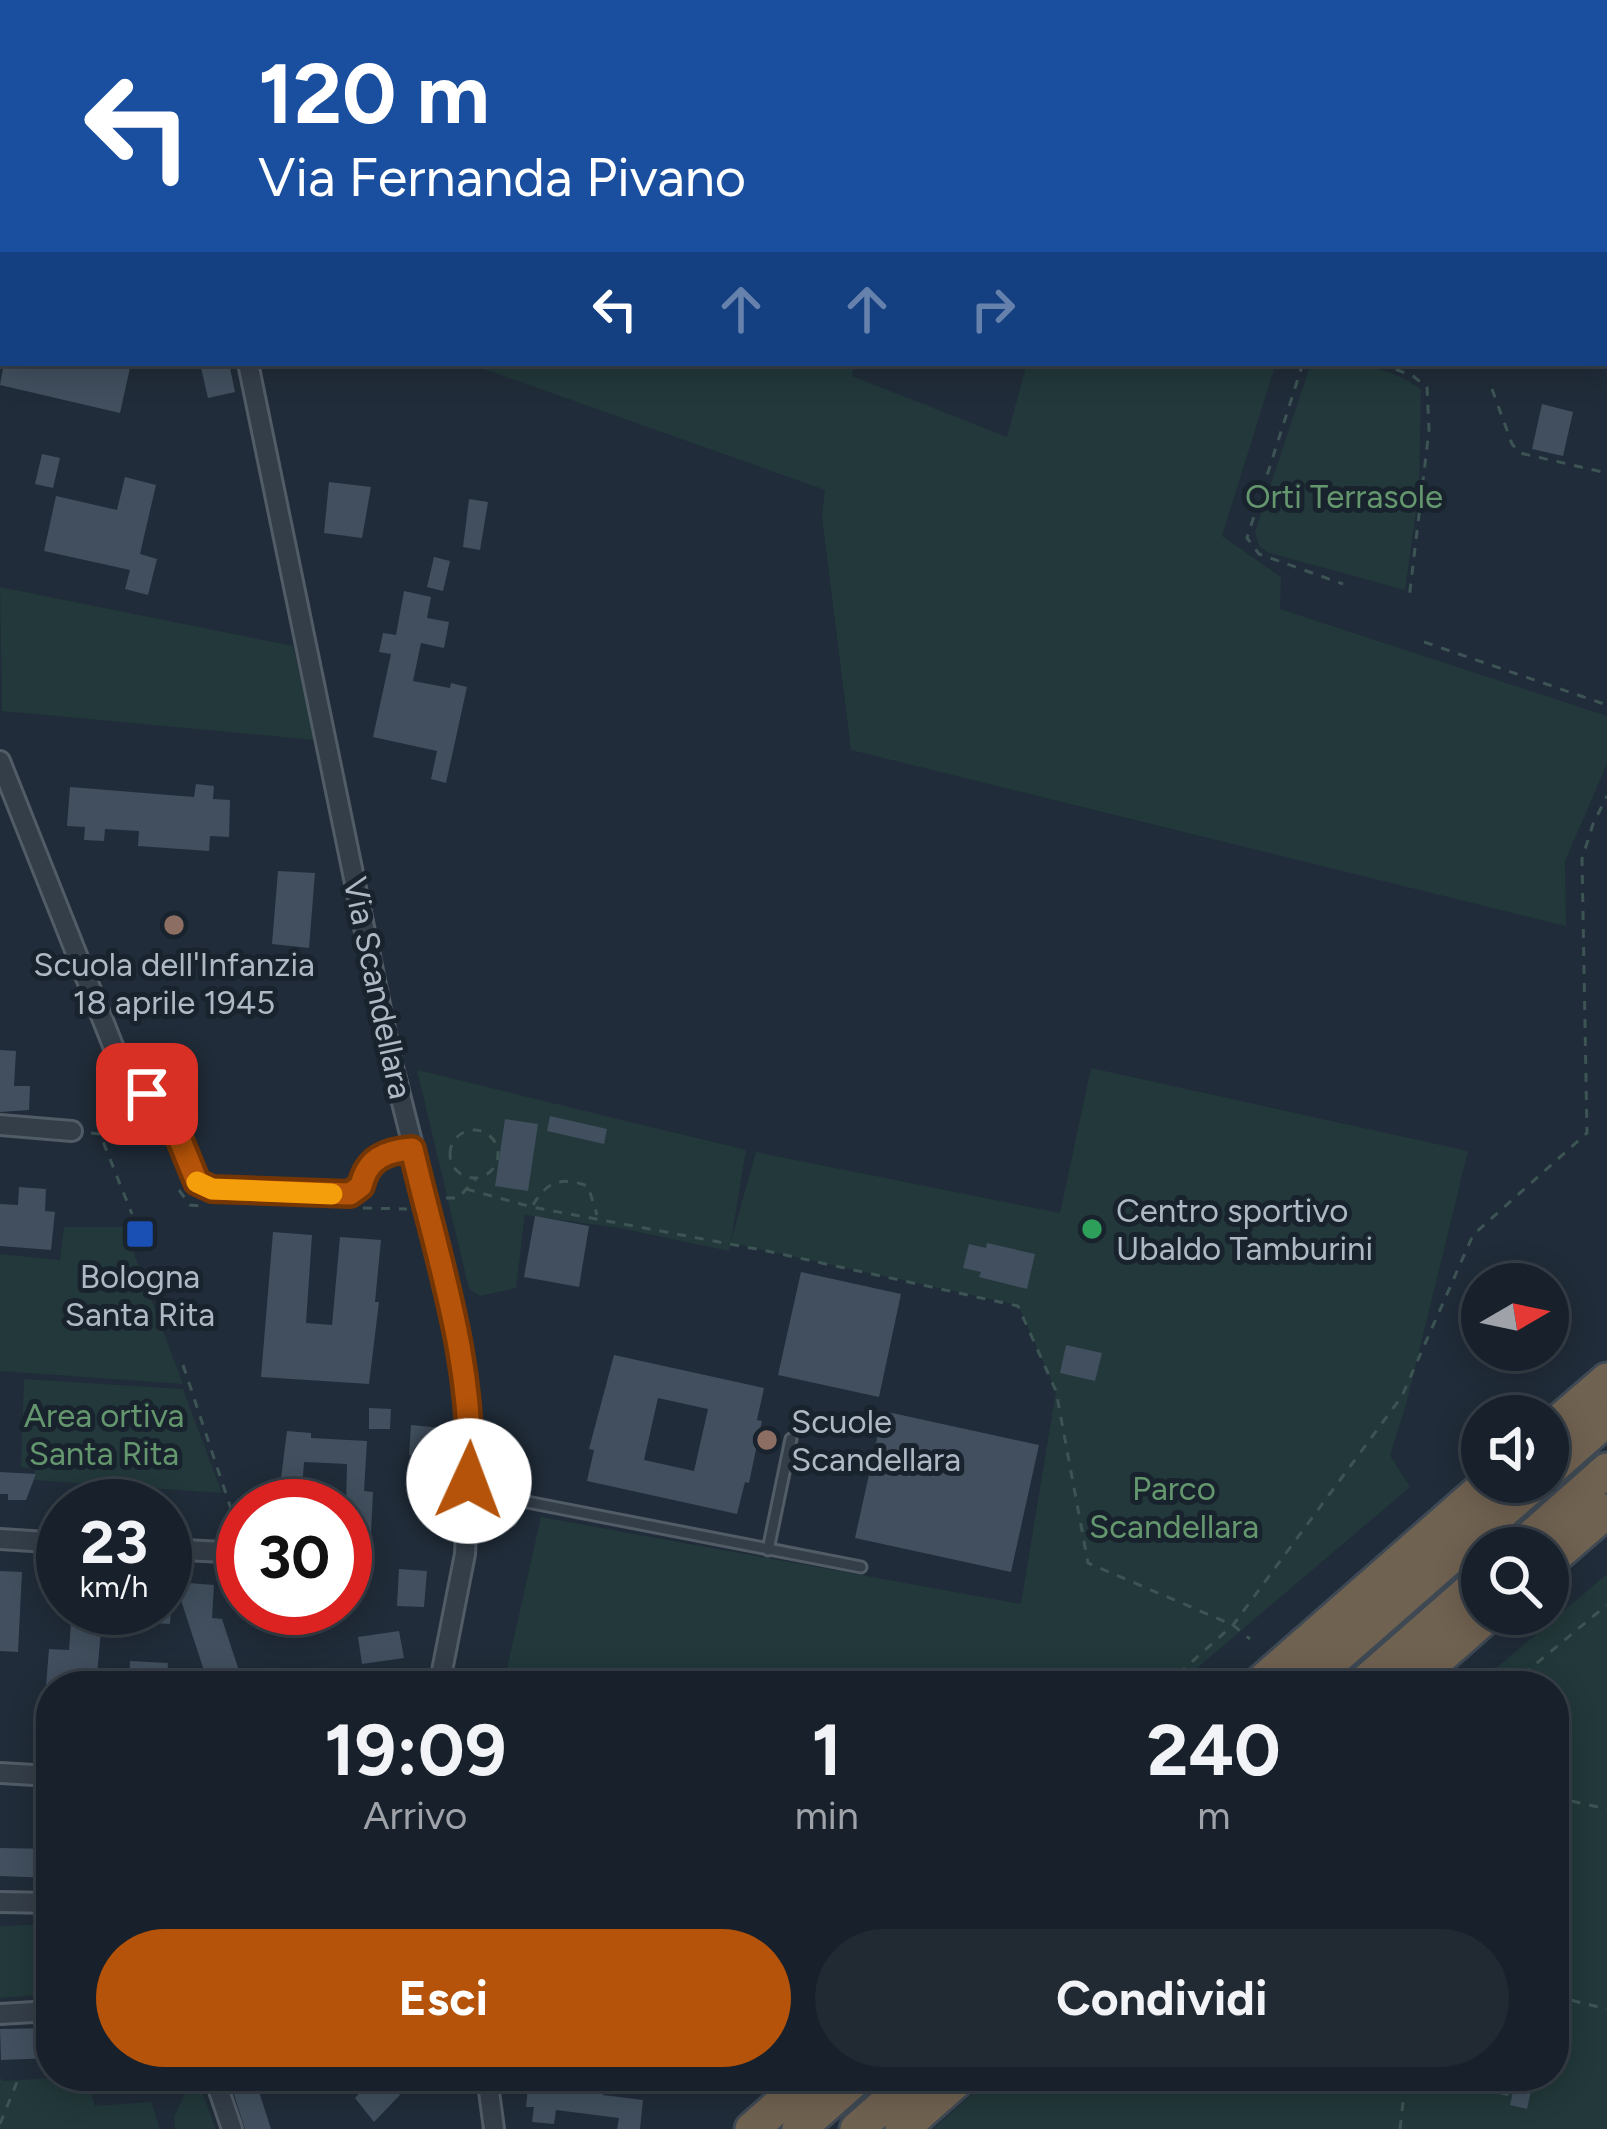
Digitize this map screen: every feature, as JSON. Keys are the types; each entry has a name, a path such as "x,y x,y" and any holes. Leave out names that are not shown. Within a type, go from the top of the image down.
{"highway":[{"path":"1569,1413 1607,1380"},
{"path":"1569,1452 1607,1419"},
{"path":"1543,1527 1607,1470"},
{"path":"1274,1671 1466,1503"},
{"path":"1321,1671 1512,1503"},
{"path":"1569,1543 1607,1510"},
{"path":"1378,1671 1461,1598"},
{"path":"1424,1671 1465,1635"},
{"path":"752,2129 795,2091"},
{"path":"799,2129 843,2091"},
{"path":"857,2129 900,2091"},
{"path":"902,2129 945,2091"}],"street":[{"name":"Via Scandellara","path":"249,366 412,1149 452,1303 470,1413 465,1554 442,1671"},
{"path":"0,761 125,1076 173,1123 197,1182 212,1189 350,1194 361,1186 364,1170 378,1157 392,1150 412,1149"},
{"path":"0,1125 72,1131"},
{"path":"0,1539 36,1541"},
{"path":"0,1773 36,1775"},
{"path":"0,1902 36,1903"},
{"path":"0,2014 36,2012"},
{"path":"219,2091 232,2129"},
{"path":"489,2091 494,2129"}],"lane":[{"path":"768,1550 791,1439"},
{"path":"510,1520 522,1501 861,1567"}],"path":[{"path":"1302,366 1247,538 1259,554 1343,584"},
{"path":"1386,366 1427,387 1429,430 1409,599"},
{"path":"1492,389 1512,444 1520,453 1607,473"},
{"path":"1424,642 1607,705"},
{"path":"1182,1671 1233,1625 1402,1396 1473,1235 1587,1133 1582,860 1607,796"},
{"path":"72,1131 100,1134 132,1214"},
{"path":"448,1198 458,1198 492,1170 497,1148 482,1131 466,1131 454,1141 450,1156 457,1170 478,1178"},
{"path":"532,1207 544,1186 564,1178 588,1186 598,1218"},
{"path":"466,1189 532,1207 1018,1306 1056,1391 1088,1563 1233,1625 1250,1639"},
{"path":"183,1365 220,1479"},
{"path":"1527,1671 1607,1605"},
{"path":"1569,1800 1607,1809"},
{"path":"1569,1999 1607,2008"},
{"path":"0,2125 20,2077"},
{"path":"1400,2129 1404,2091"}],"green space":[{"path":"475,366 854,366 852,376 1007,437 1026,366 1275,366 1222,536 1281,577 1280,609 1607,716 1607,764 1565,861 1566,926 851,750 822,516 825,490"},
{"name":"Orti Terrasole","path":"1310,366 1368,367 1421,389 1419,490 1405,590 1269,553 1259,546 1255,532"},
{"path":"0,587 293,646 315,740 2,711"},
{"name":"Parco Scandellara","path":"1091,1068 1468,1151 1390,1455 1410,1487 1194,1671 506,1671 541,1517 1021,1604 1056,1391 1018,1305 731,1243 729,1251 525,1215 516,1288 480,1296 469,1289 417,1070 746,1150 731,1241 756,1152 1060,1213"},
{"path":"64,1227 124,1227 183,1384 0,1371 0,1254 60,1260"},
{"name":"Area ortiva Santa Rita","path":"24,1379 183,1389 217,1479 216,1493 192,1491 192,1479 34,1480 35,1469 21,1467"},
{"path":"1607,1574 1607,2129 933,2129 976,2091 1569,2091 1569,1671 1493,1671 1535,1635 1569,1635 1569,1606"},
{"path":"36,1925 36,1995 0,1998 0,1926"},
{"path":"0,2078 36,2079 36,2091 90,2091 95,2106 151,2102 160,2129 0,2129"},
{"path":"186,2091 202,2091 216,2129 175,2129 174,2117"}],"building":[{"path":"3,366 130,366 120,413 0,385"},
{"path":"230,366 235,392 208,398 201,368"},
{"path":"1542,404 1573,412 1563,456 1532,449"},
{"path":"42,454 60,458 53,488 35,484"},
{"path":"125,477 156,485 140,554 157,559 148,595 125,589 130,570 44,551 56,496 117,510"},
{"path":"329,482 371,487 362,538 324,533"},
{"path":"469,499 488,502 480,550 463,547"},
{"path":"434,557 450,561 443,591 427,587"},
{"path":"404,591 431,597 427,618 449,622 444,648 421,643 413,681 467,687 446,783 431,779 437,751 373,737 391,654 379,652 383,633 396,635"},
{"path":"196,784 214,786 213,799 230,800 229,837 210,836 209,851 138,846 139,831 105,829 104,841 84,840 85,827 67,826 70,787 194,797"},
{"path":"278,871 315,873 309,948 272,944"},
{"path":"0,1050 16,1051 14,1086 30,1086 29,1110 0,1112"},
{"path":"550,1116 607,1129 604,1144 547,1131"},
{"path":"505,1119 538,1124 528,1191 495,1186"},
{"path":"19,1187 46,1189 45,1211 55,1212 51,1250 0,1246 0,1204 18,1205"},
{"path":"535,1216 589,1226 579,1287 524,1277"},
{"path":"273,1232 312,1235 306,1323 332,1325 340,1237 381,1240 369,1384 261,1377"},
{"path":"987,1243 1035,1254 1027,1289 963,1268 969,1244 986,1248"},
{"path":"801,1272 901,1294 879,1397 778,1375"},
{"path":"1066,1345 1102,1353 1095,1381 1060,1373"},
{"path":"614,1355 764,1388 749,1483 745,1482 737,1514 587,1481 594,1450 589,1449","holes":["658,1398 708,1409 694,1471 644,1460"]},
{"path":"369,1408 391,1409 390,1429 369,1429"},
{"path":"883,1411 1039,1445 1011,1572 855,1538"},
{"path":"411,1425 442,1428 444,1458 409,1455"},
{"path":"287,1431 311,1433 311,1438 367,1441 365,1479 347,1479 347,1464 304,1462 303,1479 281,1479"},
{"path":"0,1472 36,1474 26,1500 8,1500 8,1494 0,1494"},
{"path":"399,1569 427,1571 424,1607 397,1606"},
{"path":"0,1571 22,1572 18,1652 0,1651"},
{"path":"192,1583 214,1585 216,1635 227,1635 239,1671 204,1671 192,1634"},
{"path":"399,1631 404,1658 362,1664 358,1637"},
{"path":"70,1635 101,1635 97,1671 47,1671 49,1649 69,1650"},
{"path":"130,1661 168,1663 167,1671 130,1671"},
{"path":"0,1848 36,1849 36,1877 0,1876"},
{"path":"36,2028 36,2059 1,2060 0,2029"},
{"path":"233,2091 259,2091 271,2129 245,2129"},
{"path":"361,2091 397,2091 400,2095 374,2122 355,2098"},
{"path":"528,2091 604,2091 603,2095 643,2100 640,2129 617,2129 619,2118 556,2110 554,2124 532,2122 534,2107 526,2107"},
{"path":"1513,2091 1531,2091 1527,2109 1510,2105"}],"slow traffic":[{"path":"197,1182 212,1189 332,1194"}],"place":[{"name":"Scuola dell'Infanzia 18 aprile 1945","path":"174,925"},
{"name":"Centro sportivo Ubaldo Tamburini","path":"1092,1229"},
{"name":"Bologna Santa Rita","path":"140,1234"},
{"name":"Scuole Scandellara","path":"767,1440"}],"route":[{"path":"147,1094 173,1123 197,1182 212,1189 350,1194 361,1186 364,1170 378,1157 392,1150 412,1149 460,1339 470,1413 469,1481"}]}
